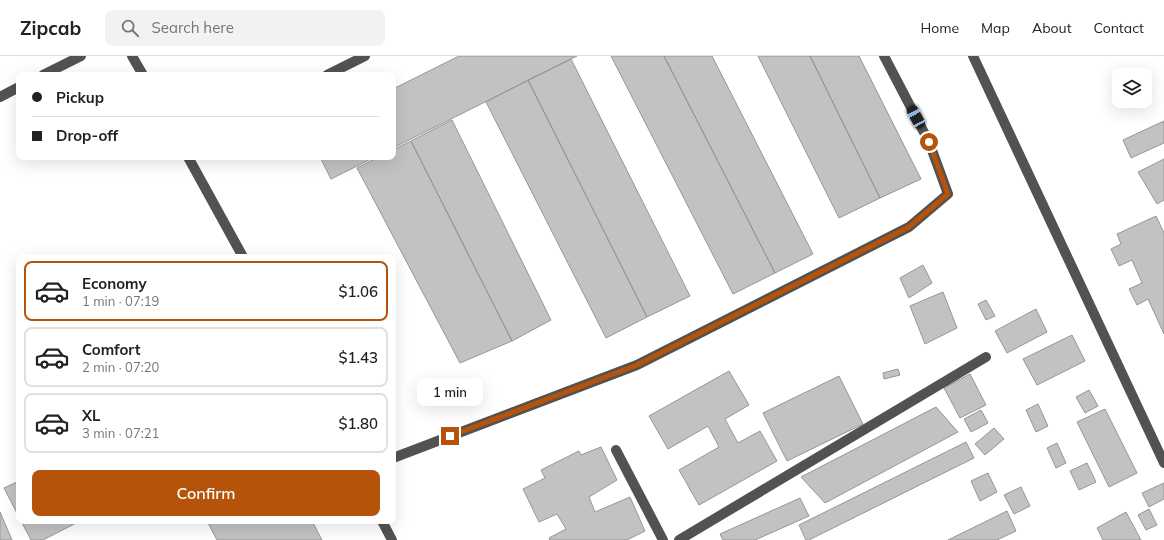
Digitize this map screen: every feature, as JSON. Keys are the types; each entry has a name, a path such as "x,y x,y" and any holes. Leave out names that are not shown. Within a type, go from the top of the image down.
{"street":[{"path":"49,72 81,56"},
{"path":"132,56 141,72"},
{"path":"333,72 365,56"},
{"path":"396,457 637,365 909,227 948,194 929,142 884,56"},
{"path":"973,56 1164,463"},
{"path":"0,97 16,89"},
{"path":"190,160 241,254"},
{"path":"679,540 986,357"},
{"path":"616,450 663,540"},
{"path":"384,524 392,540"}],"building":[{"path":"459,56 577,56 396,146 396,88"},
{"path":"611,56 664,56 775,273 733,294"},
{"path":"664,56 712,56 813,254 775,273"},
{"path":"758,56 810,56 880,198 839,218"},
{"path":"810,56 859,56 921,179 880,198"},
{"path":"571,59 690,296 647,317 528,80"},
{"path":"528,80 647,317 606,338 486,102"},
{"path":"452,120 551,320 512,341 411,141"},
{"path":"1164,121 1164,143 1131,158 1123,140"},
{"path":"411,141 512,341 460,363 357,168 373,160 396,160 396,148"},
{"path":"1164,159 1164,200 1157,204 1138,172"},
{"path":"322,160 369,160 331,179"},
{"path":"1156,216 1164,233 1164,334 1148,299 1137,305 1129,289 1142,283 1132,260 1119,266 1111,249 1121,244 1117,234"},
{"path":"923,265 932,283 909,298 900,278"},
{"path":"943,292 957,328 925,344 910,306"},
{"path":"986,300 995,316 986,320 978,304"},
{"path":"1036,309 1047,332 1007,353 995,331"},
{"path":"1072,335 1085,361 1037,385 1023,359"},
{"path":"898,369 900,375 884,379 883,373"},
{"path":"729,371 749,405 725,419 738,443 760,431 777,461 699,505 679,470 719,447 708,426 668,449 649,416"},
{"path":"970,374 986,405 960,418 944,388"},
{"path":"839,376 863,424 787,461 763,413"},
{"path":"1089,390 1098,406 1085,413 1076,397"},
{"path":"1038,404 1048,426 1036,432 1026,410"},
{"path":"936,407 958,432 825,503 801,477"},
{"path":"1105,409 1137,473 1109,487 1077,422"},
{"path":"981,410 988,423 971,432 964,419"},
{"path":"994,428 1004,439 985,455 975,444"},
{"path":"966,442 974,458 809,540 806,540 799,525"},
{"path":"1057,443 1066,463 1056,468 1047,448"},
{"path":"601,447 617,480 589,497 595,512 630,497 645,531 627,540 550,540 549,538 566,529 557,514 539,522 523,489 545,478 541,470 579,451 581,455"},
{"path":"1087,463 1096,482 1079,490 1070,471"},
{"path":"988,473 997,492 980,501 971,481"},
{"path":"16,482 16,511 4,488"},
{"path":"1164,483 1164,499 1149,507 1142,493"},
{"path":"1021,487 1030,506 1014,514 1004,495"},
{"path":"800,498 809,516 755,540 723,540 720,534"},
{"path":"1149,509 1157,525 1146,530 1138,515"},
{"path":"1007,511 1016,531 997,540 948,540"},
{"path":"0,512 12,540 0,540"},
{"path":"1126,512 1141,540 1103,540 1097,528"},
{"path":"23,524 74,524 43,540 31,540"},
{"path":"209,524 314,524 322,540 217,540"}],"route":[{"path":"450,436 637,365 909,227 948,194 929,142"}]}
